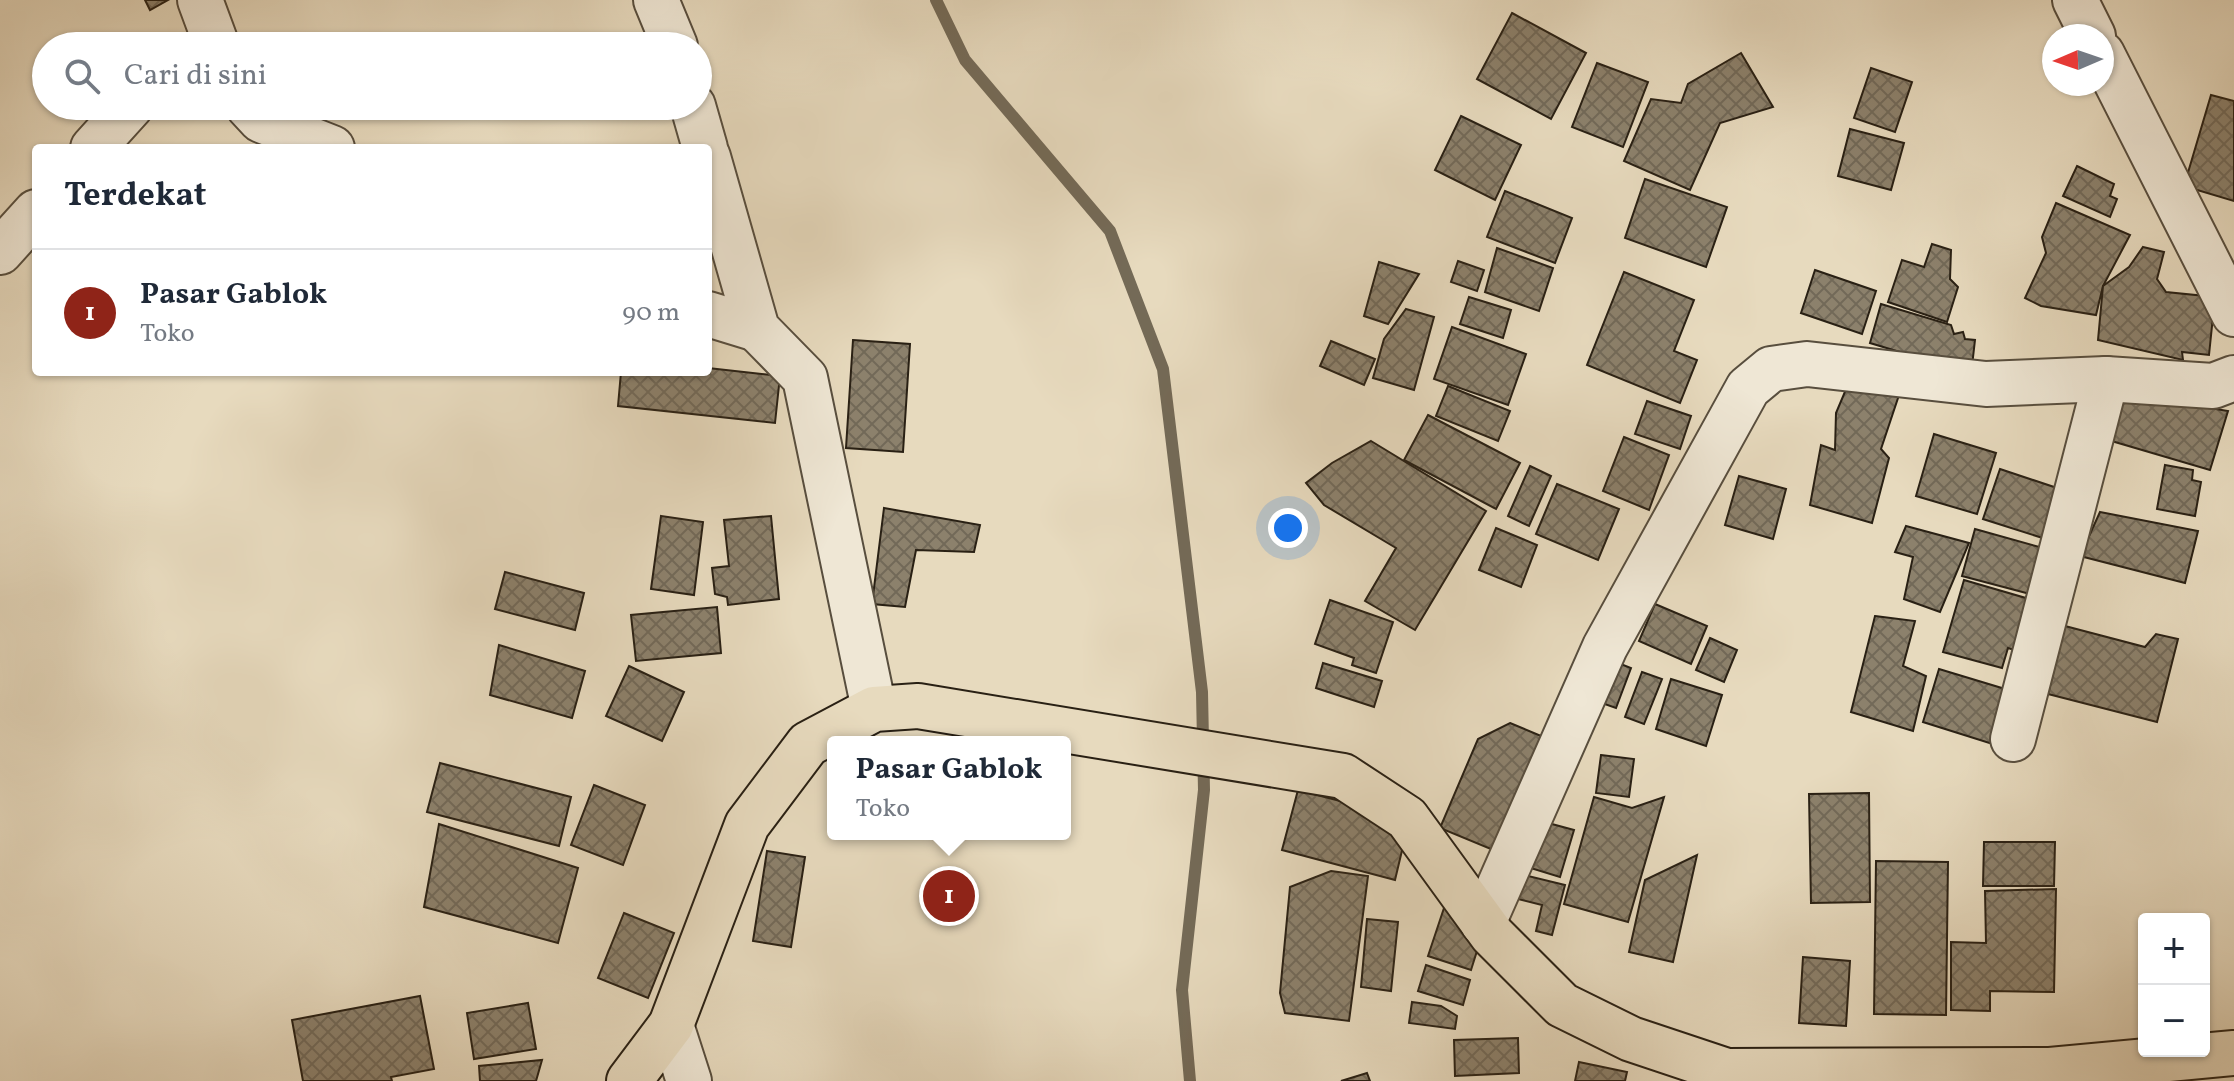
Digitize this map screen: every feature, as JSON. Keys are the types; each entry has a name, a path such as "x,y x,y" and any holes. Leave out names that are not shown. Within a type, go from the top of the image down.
{"main road":[{"path":"629,1081 671,1025 747,825 808,744 874,709 918,706 1343,776 1407,818 1492,935 1562,1005 1631,1039 1727,1071 2050,1070 2234,1053"}],"street":[{"path":"656,0 669,32"},
{"path":"2075,0 2087,24"},
{"path":"2114,77 2233,309"},
{"path":"97,144 118,120"},
{"path":"261,120 322,144"},
{"path":"697,120 704,144"},
{"path":"712,171 757,329 805,378 874,709"},
{"path":"0,252 32,216"},
{"path":"712,315 757,329"},
{"path":"1483,923 1605,647 1748,388 1771,369 1807,364 1986,384 2106,379 2213,386 2234,378"},
{"path":"2013,739 2106,379"},
{"path":"671,1025 689,1081"}],"building":[{"path":"145,0 168,0 150,10"},
{"path":"1512,13 1586,53 1551,119 1477,79"},
{"path":"1741,53 1773,107 1720,123 1690,190 1624,161 1651,99 1681,103 1688,84"},
{"path":"1597,63 1648,82 1623,147 1572,127"},
{"path":"1871,68 1912,82 1895,132 1854,118"},
{"path":"2211,95 2234,101 2234,201 2184,186"},
{"path":"1461,116 1521,145 1495,200 1435,170"},
{"path":"1850,129 1904,143 1891,190 1838,176"},
{"path":"2077,166 2114,184 2110,196 2117,199 2110,217 2063,196"},
{"path":"1645,179 1727,207 1706,267 1625,238"},
{"path":"1505,191 1572,218 1555,263 1487,237"},
{"path":"2056,203 2130,235 2103,286 2096,315 2041,306 2025,298 2046,253 2042,237"},
{"path":"1932,244 1951,250 1950,279 1958,287 1947,322 1888,302 1902,260 1924,267"},
{"path":"2143,247 2164,252 2157,279 2166,292 2215,297 2209,355 2182,352 2183,360 2098,340 2103,286 2129,267"},
{"path":"1497,248 1553,268 1539,311 1485,292"},
{"path":"1458,261 1484,270 1477,291 1451,282"},
{"path":"1379,262 1419,274 1388,324 1364,316"},
{"path":"1815,270 1876,291 1862,334 1801,313"},
{"path":"1624,272 1694,300 1674,351 1697,360 1680,403 1587,365"},
{"path":"1469,297 1511,310 1503,338 1460,324"},
{"path":"1881,304 1951,325 1954,334 1963,332 1965,339 1975,340 1972,366 1933,362 1870,343"},
{"path":"1406,309 1434,317 1414,390 1373,378 1384,339"},
{"path":"1452,327 1526,354 1508,405 1434,379"},
{"path":"853,340 910,344 903,452 846,448"},
{"path":"1331,341 1375,359 1364,385 1320,366"},
{"path":"712,368 780,376 775,423 618,406 621,376 712,376"},
{"path":"1852,375 1899,395 1881,449 1889,458 1872,523 1810,505 1821,445 1835,450 1836,413"},
{"path":"1448,386 1510,411 1498,441 1436,416"},
{"path":"2154,388 2198,406 2228,411 2210,470 2098,437 2110,404"},
{"path":"1647,401 1691,416 1680,449 1635,434"},
{"path":"1428,415 1520,463 1496,509 1404,460"},
{"path":"1934,434 1996,453 1977,514 1916,496"},
{"path":"1624,437 1669,455 1649,510 1603,491"},
{"path":"1371,441 1486,511 1415,630 1365,601 1396,548 1324,505 1306,483 1332,463"},
{"path":"2165,465 2193,470 2192,480 2201,482 2195,516 2157,509"},
{"path":"1530,466 1551,476 1529,526 1508,516"},
{"path":"2000,469 2069,492 2055,542 1983,519"},
{"path":"1739,476 1786,489 1773,539 1725,525"},
{"path":"1557,484 1619,509 1598,560 1536,534"},
{"path":"884,508 980,525 974,552 916,550 905,607 872,604"},
{"path":"2100,512 2198,531 2185,583 2080,556"},
{"path":"661,516 703,522 694,595 651,589"},
{"path":"771,516 779,599 728,605 727,597 715,594 712,568 729,566 724,520"},
{"path":"1906,526 1969,543 1940,612 1904,599 1913,557 1895,552"},
{"path":"1496,528 1537,545 1521,587 1479,570"},
{"path":"1975,529 2043,548 2030,594 1962,576"},
{"path":"505,572 584,593 575,630 495,609"},
{"path":"1964,580 2036,601 2021,652 2008,648 2002,668 1943,652"},
{"path":"1330,600 1393,622 1376,673 1352,665 1354,658 1315,644"},
{"path":"1655,604 1707,626 1691,664 1639,641"},
{"path":"717,607 721,653 636,661 631,615"},
{"path":"1875,616 1915,621 1903,666 1926,676 1913,731 1851,712"},
{"path":"2065,626 2145,647 2156,634 2178,639 2157,722 2048,694"},
{"path":"1710,638 1737,650 1724,682 1696,670"},
{"path":"499,645 585,671 572,718 490,695"},
{"path":"1608,659 1631,668 1616,708 1593,700"},
{"path":"1323,663 1382,681 1374,707 1316,688"},
{"path":"629,666 684,692 662,741 606,716"},
{"path":"1939,669 2015,692 1999,746 1923,722"},
{"path":"1642,672 1662,679 1644,724 1625,717"},
{"path":"1671,679 1722,695 1706,746 1656,729"},
{"path":"1510,723 1546,738 1498,852 1440,828 1478,739"},
{"path":"1601,755 1634,759 1629,797 1596,793"},
{"path":"440,763 571,797 559,846 427,812"},
{"path":"594,785 645,805 623,865 571,845"},
{"path":"1298,790 1367,808 1404,842 1395,880 1282,850"},
{"path":"1869,793 1870,902 1811,903 1809,794"},
{"path":"1594,797 1632,808 1664,797 1628,922 1564,904"},
{"path":"1537,820 1574,830 1560,877 1524,866"},
{"path":"439,824 578,868 558,943 424,907"},
{"path":"1984,842 2055,842 2054,886 1983,886"},
{"path":"767,851 805,857 791,947 753,941"},
{"path":"1697,855 1673,962 1629,952 1645,880"},
{"path":"1876,861 1948,862 1946,1015 1874,1014"},
{"path":"1331,871 1368,876 1349,1021 1285,1013 1280,993 1290,887"},
{"path":"1516,873 1565,885 1552,935 1536,931 1542,905 1510,897"},
{"path":"2056,889 2054,992 1990,991 1990,1011 1951,1010 1951,942 1986,943 1985,891"},
{"path":"1446,902 1482,935 1471,970 1428,956"},
{"path":"624,913 674,933 648,998 598,978"},
{"path":"1367,919 1398,922 1391,991 1361,987"},
{"path":"1803,957 1850,961 1846,1026 1799,1023"},
{"path":"1426,965 1470,980 1463,1005 1418,991"},
{"path":"420,996 434,1069 391,1077 392,1081 303,1081 292,1020"},
{"path":"1412,1002 1441,1006 1457,1016 1455,1029 1409,1023"},
{"path":"528,1003 536,1049 474,1059 467,1013"},
{"path":"1518,1038 1519,1073 1455,1076 1454,1040"},
{"path":"542,1060 536,1081 480,1081 479,1066"},
{"path":"1579,1062 1627,1072 1625,1081 1575,1081"},
{"path":"1367,1073 1370,1081 1341,1081"}],"waterway":[{"path":"936,0 965,60 1110,231 1163,369 1202,692 1204,790 1182,990 1190,1081"}],"place":[{"name":"Pasar Gablok","path":"949,896"}]}
